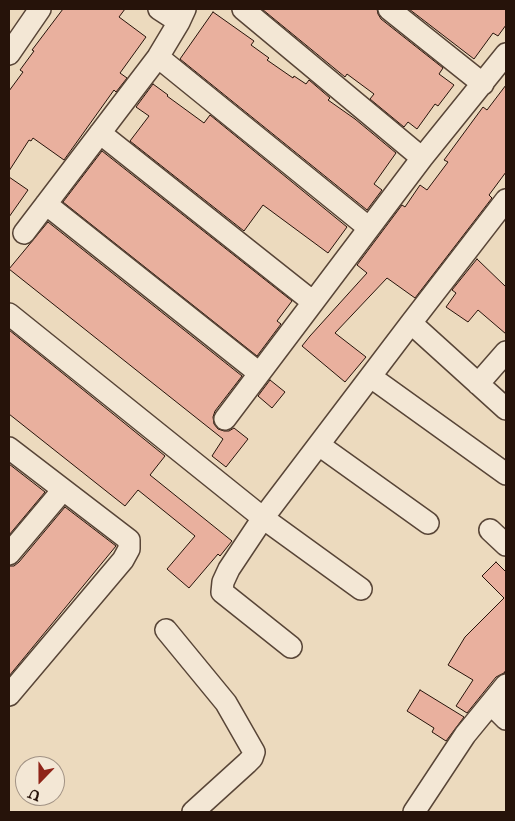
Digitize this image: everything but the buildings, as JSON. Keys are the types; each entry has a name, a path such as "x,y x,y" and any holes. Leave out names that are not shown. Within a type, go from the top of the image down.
{"street":[{"path":"9,54 40,9"},
{"path":"24,233 158,57 182,15 158,9"},
{"path":"243,9 422,158"},
{"path":"390,9 483,84"},
{"path":"225,419 422,158 506,54"},
{"path":"158,57 369,228"},
{"path":"100,133 313,302"},
{"path":"291,647 222,592 229,569 264,518 506,200"},
{"path":"46,204 259,373"},
{"path":"9,314 264,518 361,589"},
{"path":"411,323 506,409"},
{"path":"478,384 506,352"},
{"path":"371,377 506,474"},
{"path":"319,445 428,524"},
{"path":"9,448 62,491 129,540 129,549 123,560 9,695"},
{"path":"9,554 62,491"},
{"path":"490,530 506,545"},
{"path":"166,630 226,703 254,752 252,758 247,763 193,812"},
{"path":"414,812 465,735 506,685"},
{"path":"491,704 506,719"}]}
